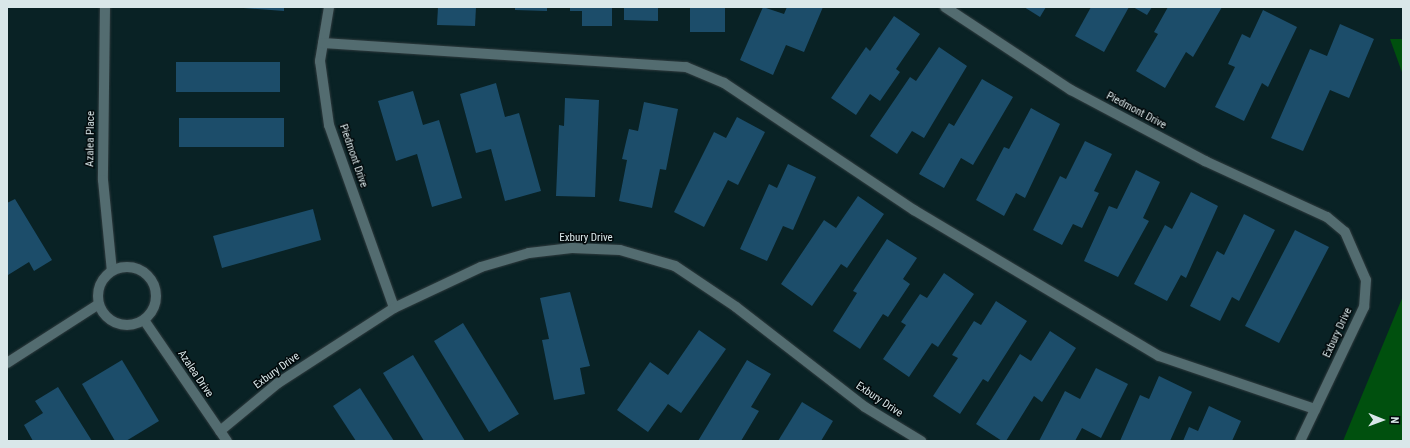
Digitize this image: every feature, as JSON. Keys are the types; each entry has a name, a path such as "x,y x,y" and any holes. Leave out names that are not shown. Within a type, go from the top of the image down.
{"street":[{"name":"Azalea Place","path":"105,7 103,180 112,271"},
{"name":"Piedmont Drive","path":"329,7 320,61 329,125 394,308"},
{"name":"Piedmont Drive","path":"945,7 1070,90 1204,161 1328,217"},
{"path":"323,43 686,67 724,83 914,210 1159,356 1315,409"},
{"name":"Exbury Drive","path":"1300,441 1364,307 1366,280 1346,232 1328,217"},
{"name":"Exbury Drive","path":"220,431 278,383 394,308 481,267 529,253 572,248 620,250 675,266 736,307 864,407 921,441"},
{"path":"131,267 148,276 156,294 151,313 144,320 131,324 117,324 106,316 99,304 100,285 112,271 131,267"},
{"path":"7,363 99,304"},
{"name":"Azalea Drive","path":"144,320 227,441"}],"green space":[{"path":"1390,39 1403,39 1403,75"},
{"path":"1403,296 1403,441 1343,441"}],"building":[{"path":"231,7 284,7 284,11"},
{"path":"438,7 476,7 475,26 437,25"},
{"path":"515,7 547,7 547,11 515,10"},
{"path":"570,7 612,7 612,26 582,26 582,11 570,11"},
{"path":"624,7 658,7 658,21 624,20"},
{"path":"690,7 725,7 725,32 690,32"},
{"path":"763,7 784,14 787,7 823,7 804,52 786,45 773,75 740,60"},
{"path":"1024,7 1046,7 1040,17"},
{"path":"1091,7 1129,7 1104,52 1075,36"},
{"path":"1133,7 1152,7 1147,15"},
{"path":"1168,7 1222,7 1193,57 1186,52 1165,88 1136,71 1158,34 1154,32"},
{"path":"1263,10 1297,27 1268,87 1262,83 1244,121 1215,107 1235,67 1228,64 1242,34 1250,38"},
{"path":"894,16 920,34 896,69 900,72 880,101 870,94 856,115 831,98 866,47 870,51"},
{"path":"1340,24 1374,39 1349,98 1330,90 1303,151 1271,138 1310,49 1327,56"},
{"path":"939,47 967,66 924,138 912,131 897,154 870,136 910,77 916,81"},
{"path":"176,62 280,62 280,92 176,92"},
{"path":"982,79 1013,97 973,165 961,158 944,188 919,174 949,123 954,126"},
{"path":"496,83 505,117 519,113 541,191 505,201 491,149 476,153 460,94"},
{"path":"413,91 423,125 439,120 462,198 432,207 417,154 396,161 378,101"},
{"path":"565,98 599,100 595,197 556,196 559,125 564,126"},
{"path":"644,102 678,109 666,170 660,169 652,208 619,201 627,160 622,159 629,129 638,131"},
{"path":"1031,108 1060,124 1025,198 1016,193 1004,216 976,200 1004,147 1009,149"},
{"path":"737,117 765,132 738,185 728,180 704,227 674,212 714,132 726,138"},
{"path":"179,118 284,118 284,147 179,147"},
{"path":"1085,141 1112,154 1094,191 1099,193 1082,228 1073,224 1062,245 1033,230 1060,176 1066,179"},
{"path":"788,164 816,177 793,230 783,226 767,261 740,249 769,184 777,188"},
{"path":"1136,170 1160,182 1143,218 1149,221 1118,277 1084,261 1109,206 1117,209"},
{"path":"1191,192 1218,206 1186,278 1181,275 1167,301 1134,284 1165,225 1172,229"},
{"path":"858,196 884,214 847,268 841,264 812,306 781,284 824,220 836,228"},
{"path":"15,199 52,260 34,271 29,262 8,275 7,203"},
{"path":"313,209 321,240 222,268 213,236"},
{"path":"1244,214 1275,230 1239,301 1232,297 1220,321 1190,306 1217,251 1224,255"},
{"path":"1295,230 1329,247 1279,343 1245,326"},
{"path":"887,239 917,258 903,279 910,284 888,317 883,314 860,349 833,331 857,293 853,291"},
{"path":"944,273 974,294 938,347 932,343 909,377 883,359 906,325 901,322 920,294 927,298"},
{"path":"570,292 590,366 580,368 585,394 554,400 542,340 549,339 540,298"},
{"path":"996,301 1027,321 988,382 983,379 960,414 933,396 958,358 952,355 974,321 981,325"},
{"path":"463,323 519,414 489,432 434,341"},
{"path":"699,330 726,349 681,413 668,404 648,432 617,410 650,362 668,375"},
{"path":"1050,331 1076,348 1042,402 1034,396 1006,441 1002,441 976,424 1020,354 1031,361"},
{"path":"413,355 465,441 424,441 383,373"},
{"path":"122,360 159,421 126,441 115,441 82,384"},
{"path":"747,360 771,374 751,407 759,411 741,441 698,441"},
{"path":"1096,368 1128,384 1101,438 1082,428 1075,441 1039,441 1065,391 1080,399"},
{"path":"1159,376 1192,392 1170,441 1120,441 1140,395 1149,399"},
{"path":"58,387 92,441 33,441 24,425 43,413 35,401"},
{"path":"360,388 394,441 356,441 333,406"},
{"path":"802,402 833,421 821,441 778,441"},
{"path":"1209,406 1241,421 1232,441 1183,441 1189,427 1198,431"}]}
